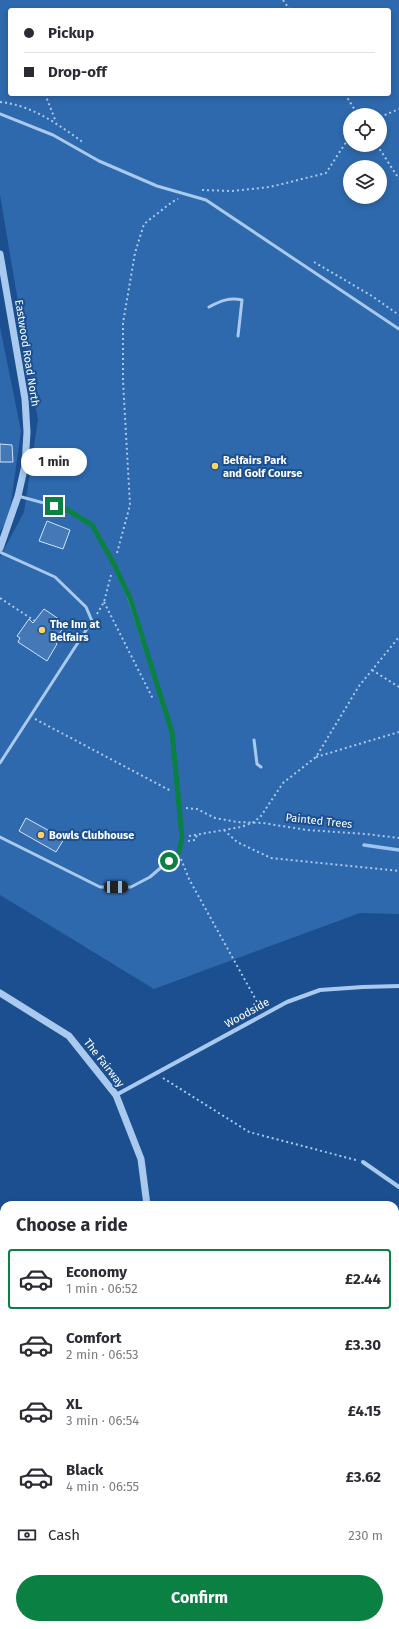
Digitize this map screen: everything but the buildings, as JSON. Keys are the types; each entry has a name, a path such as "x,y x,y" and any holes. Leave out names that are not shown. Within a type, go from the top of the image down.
{"street":[{"name":"Eastwood Road North","path":"0,254 25,399 27,432 25,465 18,496 0,548"},
{"name":"Woodside","path":"116,1095 287,1002 320,990 399,986"},
{"name":"The Fairway","path":"0,993 69,1036 116,1095 141,1159 146,1201"},
{"path":"363,1162 399,1187"}],"lane":[{"path":"0,114 53,135 99,161 150,182 206,200 399,329"},
{"path":"209,307 226,300 242,300 238,336"},
{"path":"0,837 100,888 131,887 150,877 179,852 182,837 172,732 130,598 114,564 92,525 66,509 18,496"},
{"path":"0,552 55,577 86,607 92,621 0,763"},
{"path":"254,740 257,764 261,767"}],"path":[{"path":"0,102 17,106 45,116 57,123 45,96"},
{"path":"346,96 354,108"},
{"path":"387,114 399,109"},
{"path":"92,621 104,602 130,505 123,382 123,323 135,253 144,224 172,202 188,194 202,190 232,191 270,187 326,173 343,147"},
{"path":"382,152 399,179"},
{"path":"202,190 208,194"},
{"path":"311,260 372,296 399,315"},
{"path":"0,598 35,621"},
{"path":"104,602 154,702"},
{"path":"182,837 241,827 254,822 261,816 283,783 316,757 359,686 399,637"},
{"path":"372,670 399,687"},
{"path":"30,716 174,793 174,786"},
{"path":"316,757 399,732"},
{"name":"Painted Trees","path":"179,808 197,809 215,818 237,822 254,822 307,830 399,838"},
{"path":"224,830 237,842 271,858 399,871"},
{"path":"179,852 189,879 264,1014"},
{"path":"155,1073 249,1132 363,1162"}],"shaded area":[{"name":"Belfairs Park and Golf Course","path":"0,0 399,0 399,914 360,913 154,989 0,895 0,557 24,512 38,420 0,195"},
{"path":"0,327 21,431 9,517 0,532"}],"waterway":[{"path":"364,845 399,850"}],"place":[{"name":"Belfairs Park and Golf Course","path":"215,466"},
{"name":"The Inn at Belfairs","path":"42,630"},
{"name":"Bowls Clubhouse","path":"41,835"}],"route":[{"path":"54,506 66,509 92,525 114,564 130,598 172,732 182,837 179,852 169,861"}]}
